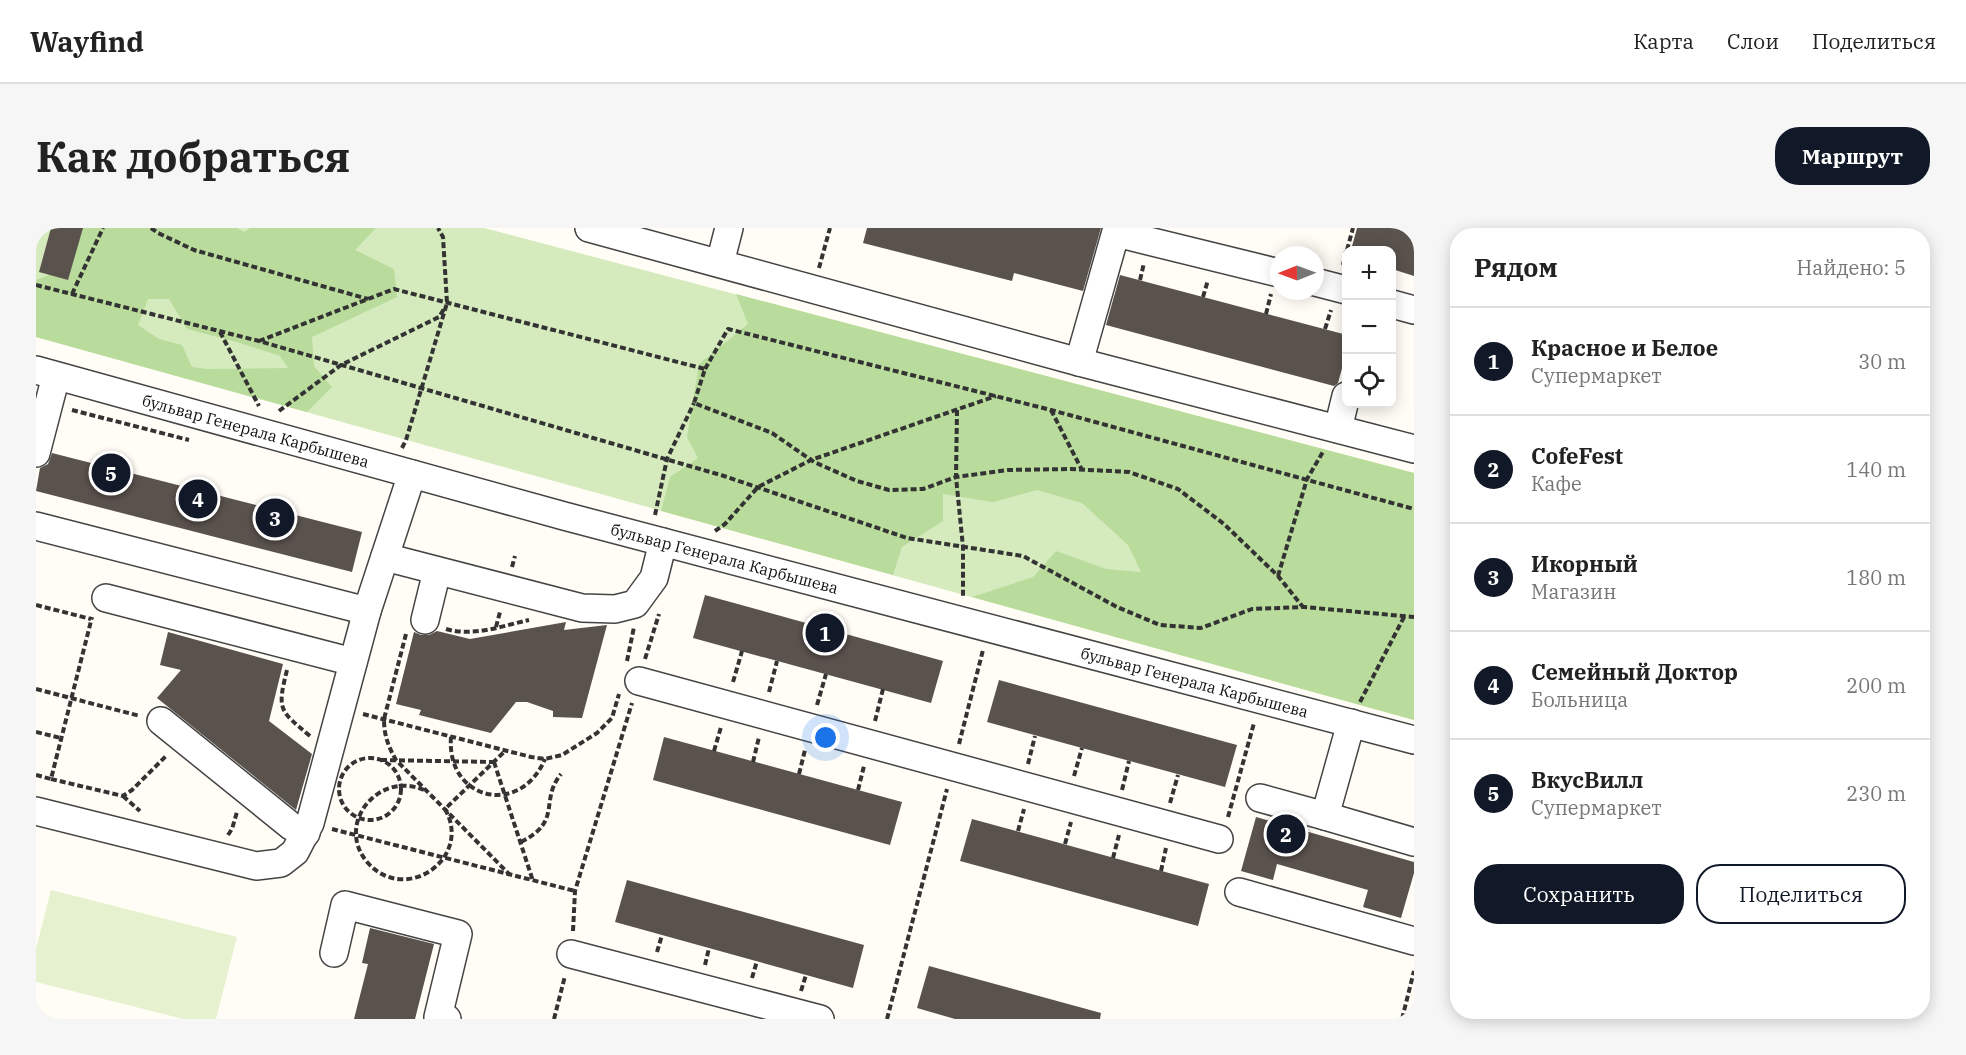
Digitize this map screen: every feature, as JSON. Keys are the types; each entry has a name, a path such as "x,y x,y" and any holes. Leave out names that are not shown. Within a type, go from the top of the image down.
{"street":[{"path":"589,228 1079,362 1414,449"},
{"path":"720,263 729,228"},
{"path":"1079,362 1117,230 1270,271"},
{"path":"1324,284 1342,289"},
{"path":"1396,304 1414,310"},
{"path":"36,453 46,373"},
{"name":"бульвар Генерала Карбышева","path":"46,373 260,425 402,471 692,550 1414,740"},
{"path":"1338,429 1344,408"},
{"path":"36,811 256,866 281,864 318,831 329,752 367,611 385,557 402,471"},
{"path":"36,526 367,611"},
{"path":"385,557 582,608 601,610 634,604 654,578 656,540"},
{"path":"424,626 438,571"},
{"path":"106,598 353,662"},
{"path":"628,678 1219,839"},
{"path":"161,721 294,828 318,831"},
{"path":"1325,816 1351,723"},
{"path":"1260,798 1414,842"},
{"path":"1239,892 1414,940"},
{"path":"334,953 345,905 458,934 438,1017 447,1019"},
{"path":"571,954 820,1019"}],"path":[{"path":"72,294 103,228"},
{"path":"151,228 194,250 369,299"},
{"path":"402,471 406,440 447,303 443,237 438,228"},
{"path":"813,289 830,228"},
{"path":"1348,246 1353,228"},
{"path":"36,285 259,341 667,459 758,487 907,538 1023,556 1117,607 1160,625 1201,628 1252,609 1304,607 1414,616"},
{"path":"259,341 394,289 705,369"},
{"path":"220,332 260,425 341,365 439,316 447,303"},
{"path":"656,540 667,459 694,403 705,369 728,329 1051,410 1414,509"},
{"path":"692,550 725,524 758,487 811,459 996,396"},
{"path":"694,403 772,433 811,459 857,481 889,490 923,489 956,477 1008,470 1129,472 1178,489 1224,524 1278,576 1304,607"},
{"path":"957,410 956,477 963,547 963,621"},
{"path":"1051,410 1082,470"},
{"path":"1278,576 1307,479 1338,429"},
{"path":"36,604 92,619 51,779"},
{"path":"554,1019 571,954 575,891 628,678 634,630 633,619 627,607"},
{"path":"1351,723 1405,615"},
{"path":"510,875 396,760 386,740 384,719 424,626 469,632 539,618"},
{"path":"293,646 281,693 283,710 287,717 329,752"},
{"path":"887,1019 984,646"},
{"path":"354,712 545,759 562,755 606,726 612,718 628,678"},
{"path":"36,690 161,721"},
{"path":"1219,839 1225,828 1255,719"},
{"path":"36,732 61,738"},
{"path":"451,736 452,761 459,774 470,785 492,795 505,795 518,791 530,783 540,772 545,759"},
{"path":"123,796 132,790 182,739"},
{"path":"445,809 506,750"},
{"path":"378,759 389,765 397,774 400,798 394,809 384,817 371,820 358,818 349,812 342,802 339,791 346,769 356,762 367,759 378,759 396,760 494,762"},
{"path":"494,762 533,881"},
{"path":"521,842 542,827 551,808 552,789 561,774"},
{"path":"36,775 123,796 146,816"},
{"path":"427,791 416,786 400,785 387,788 374,795 365,805 358,818 357,836 360,850 368,863 378,873 407,880 422,876 434,869 444,858 450,844 451,829 445,809"},
{"path":"224,838 232,829 243,788"},
{"path":"318,831 357,836 575,891"},
{"path":"1402,1019 1414,971"}],"green space":[{"path":"36,228 484,228 1414,473 1414,720 36,337"},
{"path":"82,228 237,228 244,232 250,228 376,228 355,250 394,269 397,297 312,337 314,366 332,387 307,412 36,337 36,280 62,270","holes":["148,299 169,299 187,329 280,356 288,368 207,369 192,367 182,345 159,339 138,325"]},
{"path":"736,294 1414,473 1414,720 972,597 1033,577 1056,551 1106,569 1141,572 1128,545 1082,503 1037,490 993,502 943,494 943,521 902,547 893,575 661,511 670,477 698,458 687,437 699,364 748,324"},
{"path":"51,890 237,937 216,1019 183,1019 36,982 36,949"}],"building":[{"path":"51,228 83,228 68,280 39,272"},
{"path":"867,228 1101,228 1083,291 1014,273 1012,281 863,243"},
{"path":"1357,228 1414,228 1414,276 1396,270 1396,246 1352,246"},
{"path":"1120,275 1342,334 1342,368 1338,383 1334,386 1106,325"},
{"path":"52,453 362,532 352,572 36,491 40,468 48,464"},
{"path":"705,595 943,661 931,703 693,638"},
{"path":"566,622 564,630 607,625 582,718 553,717 553,711 527,702 516,702 491,733 419,715 421,710 396,704 414,632 429,635 437,631 470,639"},
{"path":"168,632 283,664 269,721 312,754 296,810 157,698 181,670 160,665"},
{"path":"999,680 1237,745 1225,787 987,722"},
{"path":"664,737 902,802 890,845 653,780"},
{"path":"1256,817 1414,862 1414,873 1401,918 1363,907 1368,890 1277,864 1273,880 1241,871"},
{"path":"972,819 1209,884 1198,926 960,861"},
{"path":"627,880 864,945 853,988 615,922"},
{"path":"370,928 434,944 415,1019 354,1019 368,964 362,963"},
{"path":"929,966 1101,1013 1100,1019 955,1019 917,1008"}],"place":[{"name":"ВкусВилл","path":"111,473"},
{"name":"Семейный Доктор","path":"198,499"},
{"name":"Икорный","path":"275,518"},
{"name":"Красное и Белое","path":"825,633"},
{"name":"CofeFest","path":"1286,834"}]}
